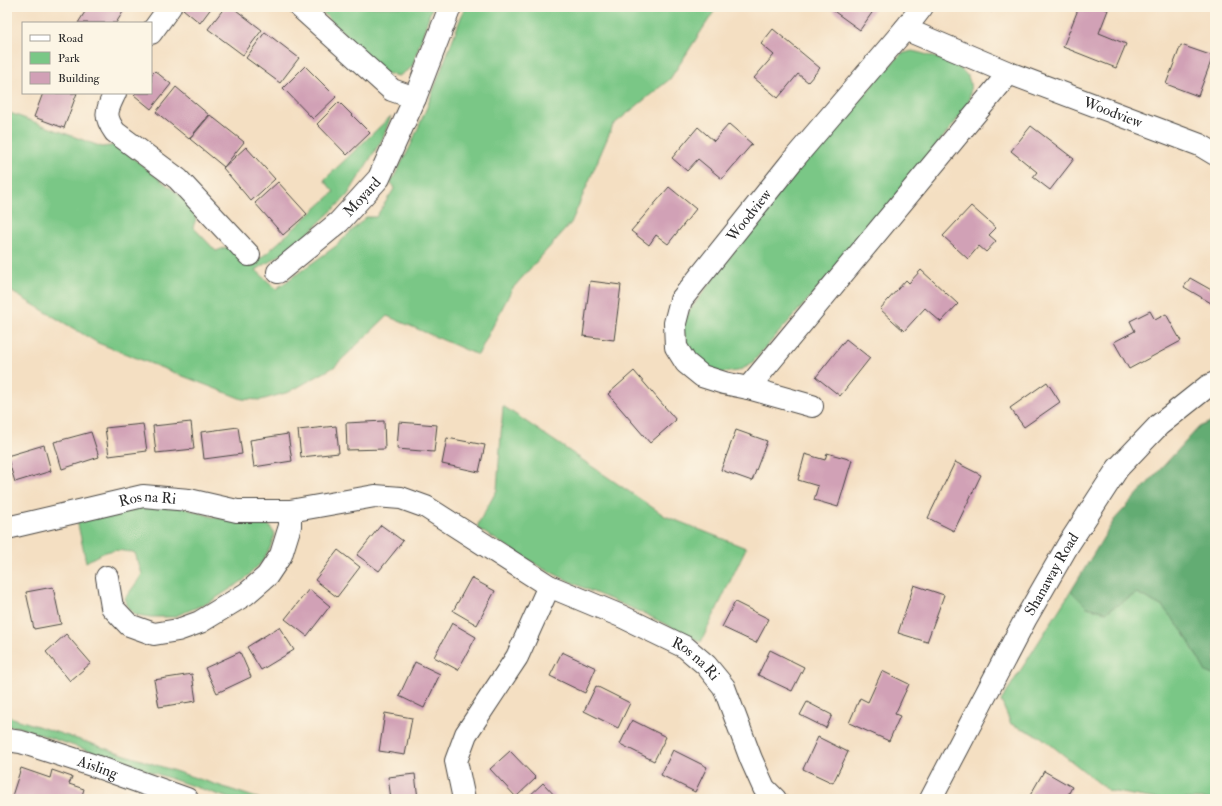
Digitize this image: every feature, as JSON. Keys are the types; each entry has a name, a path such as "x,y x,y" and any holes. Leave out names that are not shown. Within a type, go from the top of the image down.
{"street":[{"path":"152,33 170,7"},
{"path":"300,7 392,90 415,98"},
{"name":"Moyard","path":"278,272 339,222 379,178 415,98 450,7"},
{"name":"Woodview","path":"812,406 702,376 686,363 676,347 675,323 681,300 793,160 922,7"},
{"name":"Woodview","path":"905,29 1009,72 1200,145 1215,154"},
{"path":"748,388 1009,72"},
{"path":"115,94 108,107 108,121 115,132 178,179 249,255"},
{"name":"Shanaway Road","path":"931,799 1026,618 1068,545 1118,468 1159,425 1208,386 1215,383"},
{"name":"Ros na Ri","path":"7,528 143,496 189,500 237,511 290,511 375,496 401,498 426,507 549,586 621,616 685,647 706,665 724,687 751,759 764,788 775,799"},
{"path":"107,577 112,607 129,625 154,634 178,630 200,622 246,594 267,576 281,555 290,526 290,511"},
{"path":"464,799 456,761 466,734 517,658 549,586"},
{"name":"Aisling","path":"7,740 21,742 80,761 188,799"}],"green space":[{"path":"322,7 432,7 412,67 399,76 384,73 319,9"},
{"path":"465,7 717,7 670,79 613,125 571,223 512,289 478,355 387,316 334,367 289,392 261,400 242,399 98,343 7,289 7,125 10,113 102,147 117,145 193,206 196,219 193,227 216,251 227,247 235,250 249,267 268,252 334,192 324,180 391,116 383,138 347,196 296,245 256,270 276,289 336,246 366,217 376,217 394,189 391,182 410,147 427,107"},
{"path":"912,51 945,61 965,73 970,82 968,106 862,239 750,365 738,371 720,373 703,365 690,353 683,330 685,319 690,310 786,182 893,62 901,54"},
{"path":"503,406 665,516 746,548 701,642 643,613 588,590 542,568 477,528 497,490"},
{"path":"1215,420 1215,676 1206,672 1184,633 1163,607 1137,593 1106,612 1087,607 1071,591 1114,520 1199,427"},
{"path":"135,506 181,507 213,517 240,522 257,520 268,524 275,534 270,548 262,562 244,580 210,602 173,617 136,615 128,608 125,598 142,574 135,553 114,550 99,555 86,562 77,520"},
{"path":"1071,591 1087,607 1106,612 1137,593 1163,607 1184,633 1206,672 1215,676 1215,799 1156,799 1109,791 1041,737 1011,724 1001,701"},
{"path":"7,716 260,799 231,799 18,727 7,726"}],"building":[{"path":"88,7 126,7 117,22 79,22"},
{"path":"185,7 212,7 200,23 183,9"},
{"path":"225,7 232,7 262,30 243,55 208,29"},
{"path":"828,7 876,7 860,30"},
{"path":"986,7 997,7 992,12"},
{"path":"1079,7 1101,7 1108,10 1099,33 1126,44 1116,68 1063,47"},
{"path":"773,29 820,68 808,82 798,74 778,98 754,78 774,55 761,44"},
{"path":"265,32 299,58 280,83 246,58"},
{"path":"1181,45 1213,56 1198,96 1166,84"},
{"path":"305,66 336,97 313,119 283,88"},
{"path":"155,71 171,84 151,109 134,95 152,94 152,74"},
{"path":"176,87 209,115 189,139 156,112"},
{"path":"43,94 77,94 64,128 34,117"},
{"path":"339,102 370,133 347,155 317,124"},
{"path":"210,115 244,142 224,167 190,139"},
{"path":"729,124 752,144 722,179 698,159 687,171 672,158 698,127 714,141"},
{"path":"1031,126 1074,159 1050,190 1033,177 1037,172 1011,151"},
{"path":"246,147 275,179 251,201 223,168"},
{"path":"278,182 307,214 283,235 255,203"},
{"path":"669,187 696,209 668,244 656,235 649,245 631,231"},
{"path":"971,206 996,228 989,235 996,241 986,252 979,246 968,259 943,236"},
{"path":"921,270 958,304 941,322 925,308 904,331 880,309 906,280 909,283"},
{"path":"1190,278 1215,292 1211,303 1184,287"},
{"path":"590,281 621,285 614,340 583,336"},
{"path":"1150,311 1155,320 1166,314 1181,341 1129,369 1114,342 1135,331 1130,321"},
{"path":"846,339 870,358 840,396 816,377"},
{"path":"634,371 676,420 650,443 608,394"},
{"path":"1047,382 1060,402 1024,427 1010,408"},
{"path":"384,421 385,449 347,450 346,423"},
{"path":"191,422 194,449 156,453 153,426"},
{"path":"399,422 437,425 434,452 397,449"},
{"path":"143,424 147,451 109,456 105,428"},
{"path":"336,426 339,453 301,457 298,430"},
{"path":"238,427 242,454 204,459 201,432"},
{"path":"736,430 767,441 752,481 721,470"},
{"path":"91,432 99,457 62,469 54,442"},
{"path":"288,434 292,461 254,467 250,440"},
{"path":"447,438 485,445 479,472 442,464"},
{"path":"44,445 51,471 15,482 7,456"},
{"path":"827,453 852,460 838,507 814,500 818,486 798,480 805,454 825,460"},
{"path":"955,462 981,475 954,531 928,518"},
{"path":"381,525 403,541 379,571 357,555"},
{"path":"338,550 360,567 337,597 315,580"},
{"path":"471,578 495,591 477,625 453,611"},
{"path":"914,585 944,595 927,642 898,633"},
{"path":"53,587 61,624 34,629 26,592"},
{"path":"309,589 330,606 307,636 285,619"},
{"path":"735,602 769,619 756,643 722,627"},
{"path":"452,623 476,637 458,670 434,657"},
{"path":"279,627 294,650 261,670 247,647"},
{"path":"66,634 91,663 70,681 46,652"},
{"path":"770,650 804,667 792,691 758,675"},
{"path":"240,652 251,677 217,693 205,668"},
{"path":"562,652 596,668 585,693 550,676"},
{"path":"415,662 440,674 424,708 399,696"},
{"path":"882,671 909,684 895,714 900,716 889,741 849,723 860,698 868,702"},
{"path":"192,674 196,701 159,707 154,680"},
{"path":"596,686 630,703 618,728 584,711"},
{"path":"807,702 832,715 826,728 800,715"},
{"path":"385,713 412,718 405,755 379,751"},
{"path":"632,720 666,737 654,761 620,744"},
{"path":"818,737 848,752 833,783 803,769"},
{"path":"673,750 707,767 695,792 661,775"},
{"path":"510,751 536,778 516,797 490,769"},
{"path":"21,768 50,778 52,770 72,777 69,784 84,789 81,799 11,799"},
{"path":"1044,771 1072,787 1066,799 1028,799"},
{"path":"415,774 418,799 391,799 388,777"},
{"path":"543,783 558,799 526,799"}]}
